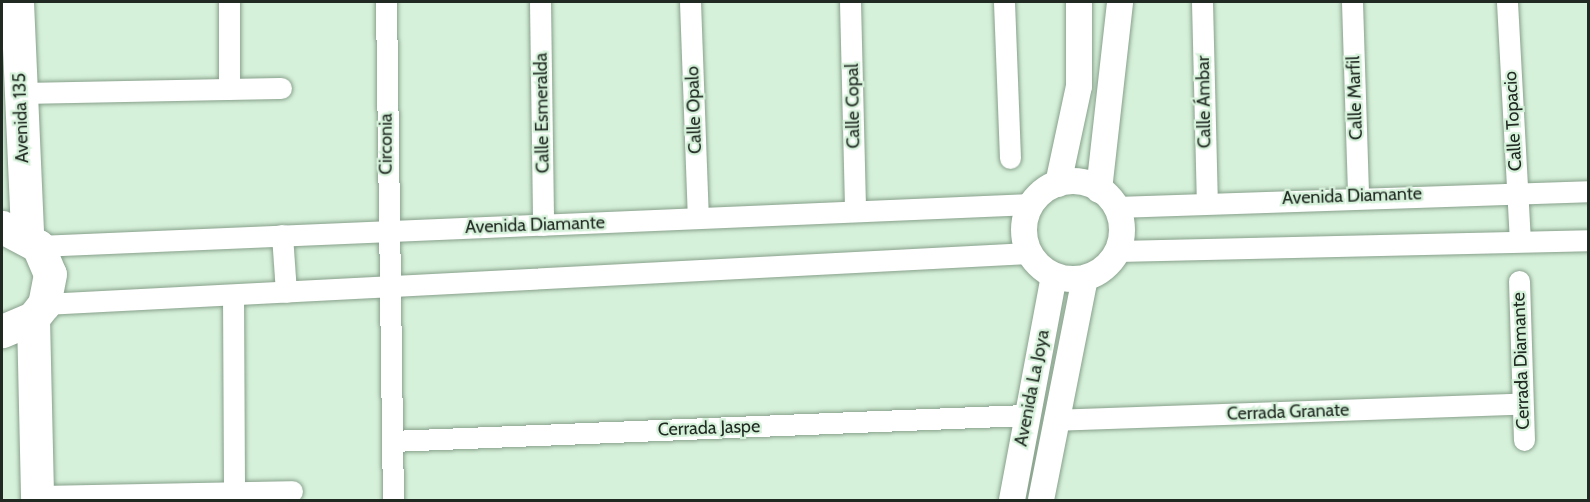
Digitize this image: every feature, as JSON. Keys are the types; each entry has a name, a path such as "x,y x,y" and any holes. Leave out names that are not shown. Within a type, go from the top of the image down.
{"main road":[{"name":"Avenida 135","path":"17,2 22,236 50,274 38,311 37,498"},
{"path":"2,331 38,311"}],"street":[{"path":"229,2 229,89"},
{"name":"Circonia","path":"386,2 387,286"},
{"name":"Calle Esmeralda","path":"540,2 543,225"},
{"name":"Calle Opalo","path":"690,2 698,218"},
{"name":"Calle Copal","path":"850,2 855,211"},
{"path":"1004,2 1010,158"},
{"path":"1058,184 1079,86 1079,2"},
{"path":"1107,198 1120,2"},
{"name":"Calle Ámbar","path":"1202,2 1207,202"},
{"name":"Calle Marfil","path":"1352,2 1358,195"},
{"name":"Calle Topacio","path":"1507,2 1520,241"},
{"path":"20,93 281,88"},
{"path":"1072,181 1107,198 1121,221 1118,250 1110,263 1084,278 1054,276 1029,253 1024,237 1031,204 1058,184 1072,181"},
{"name":"Avenida Diamante","path":"1107,198 1207,202 1358,195 1588,190"},
{"name":"Avenida Diamante","path":"22,236 282,235 1031,204"},
{"path":"282,235 286,292"},
{"path":"1118,250 1588,240"},
{"path":"38,311 233,295 1029,253"},
{"name":"Avenida La Joya","path":"1012,501 1026,415 1054,276"},
{"name":"Avenida La Joya","path":"1041,501 1054,420 1084,278"},
{"name":"Cerrada Diamante","path":"1519,281 1521,404 1524,440"},
{"path":"387,286 393,501"},
{"path":"233,295 234,492"},
{"name":"Cerrada Granate","path":"1054,420 1521,404"},
{"name":"Cerrada Jaspe","path":"392,441 1026,415"},
{"path":"37,498 292,491"}]}
